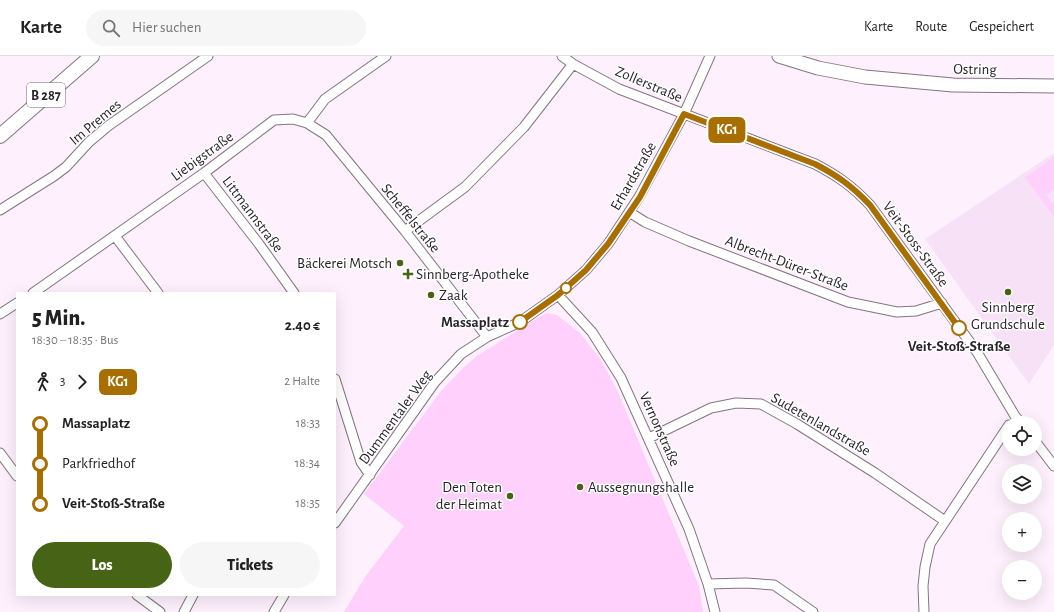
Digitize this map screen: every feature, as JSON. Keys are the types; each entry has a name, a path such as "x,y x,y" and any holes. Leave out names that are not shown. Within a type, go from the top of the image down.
{"main road":[{"name":"B 287","path":"0,136 92,56"},
{"name":"Ostring","path":"779,56 818,68 865,77 953,85 1054,86"}],"street":[{"name":"Im Premes","path":"0,210 54,176 66,167 89,142 108,126 208,56"},
{"path":"307,123 324,99 386,56"},
{"name":"Zollerstraße","path":"562,56 573,64 619,89 684,114"},
{"name":"Erhardstraße","path":"558,295 586,270 608,244 640,197 684,114 710,56"},
{"path":"405,231 465,187 524,126 573,64"},
{"name":"Veit-Stoss-Straße","path":"684,114 815,164 850,185 870,205 977,352 1011,416"},
{"name":"Liebigstraße","path":"34,292 204,173 274,120 293,119 307,123"},
{"name":"Scheffelstraße","path":"307,123 326,135 405,231 487,337"},
{"name":"Littmannstraße","path":"204,173 259,244 293,292"},
{"name":"Albrecht-Dürer-Straße","path":"629,212 644,222 674,235 848,302 896,312 916,311 942,303"},
{"path":"115,236 157,292"},
{"path":"487,337 520,322 558,295"},
{"name":"Vernonstraße","path":"558,295 592,332 621,378 689,528 708,584 715,612"},
{"path":"0,314 16,304"},
{"name":"Dummentaler Weg","path":"336,522 435,382 461,354 487,337"},
{"path":"336,382 361,462 370,475"},
{"name":"Sudetenlandstraße","path":"649,438 711,408 736,403 761,404 797,424 875,473 945,521"},
{"path":"924,612 923,586 930,544 1002,439"},
{"path":"1042,450 1054,466"},
{"path":"0,453 16,475"},
{"path":"708,584 746,583 774,585 813,612"},
{"path":"139,596 160,612"},
{"path":"184,612 192,596"},
{"path":"274,612 283,596"}],"shaded area":[{"name":"Sinnberg Grundschule","path":"1054,153 1054,345 1029,384 925,239"},
{"path":"1054,157 1054,189 1046,195 1054,206 1054,217 1025,177"},
{"path":"547,313 557,315 579,332 601,360 618,392 699,586 703,612 344,612 365,577 404,526 364,494 442,390 464,367 477,356"}],"bus line":[{"name":"KG1","path":"520,322 558,295 586,270 608,244 640,197 684,114 815,164 835,175 855,189 870,205 959,328"}],"place":[{"name":"Bäckerei Motsch","path":"400,263"},
{"name":"Sinnberg-Apotheke","path":"408,274"},
{"name":"Sinnberg Grundschule","path":"1008,292"},
{"name":"Zaak","path":"431,295"},
{"name":"Massaplatz","path":"520,322"},
{"name":"Veit-Stoß-Straße","path":"959,328"},
{"name":"Aussegnungshalle","path":"580,487"},
{"name":"Den Toten der Heimat","path":"510,496"}]}
